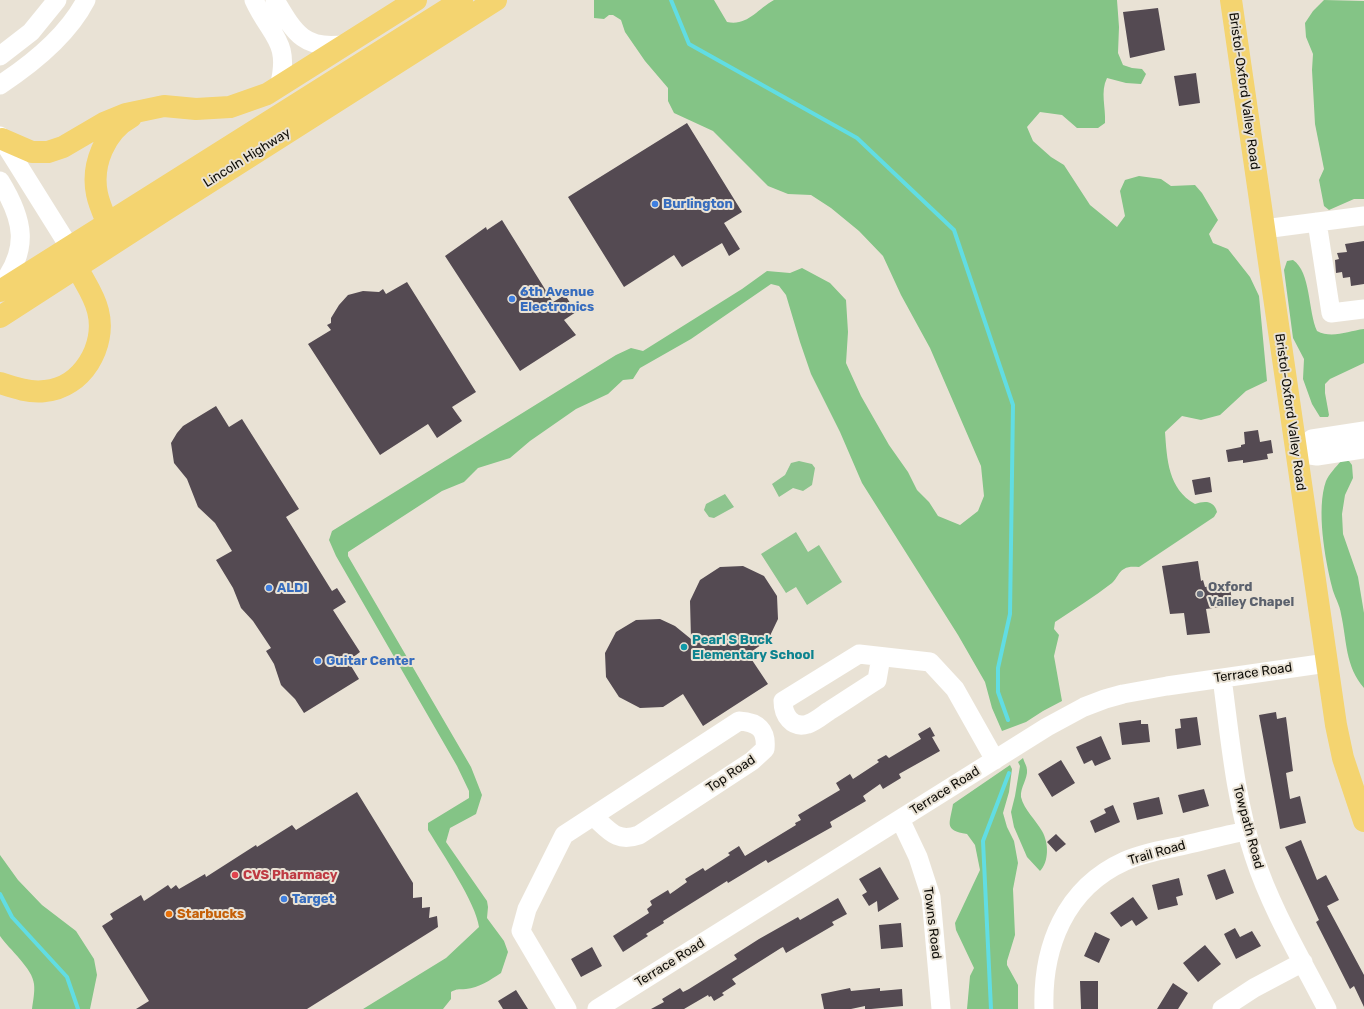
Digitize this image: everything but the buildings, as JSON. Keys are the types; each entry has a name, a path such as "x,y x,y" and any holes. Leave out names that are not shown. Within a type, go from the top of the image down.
{"main road":[{"path":"1,137 32,152 48,152 63,147 115,118 144,110 164,106 196,109 230,107 255,100 279,87 416,0"},
{"name":"Lincoln Highway","path":"0,317 73,258 462,0"},
{"name":"Lincoln Highway","path":"112,233 496,0"},
{"name":"Bristol-Oxford Valley Road","path":"1231,0 1327,663 1343,758 1364,821"},
{"path":"112,233 97,192 96,169 99,158 110,136 117,127 125,120 144,110"},
{"path":"0,384 36,391 53,390 61,387 78,376 91,359 100,337 98,312 94,300 73,258"},
{"name":"Lincoln Highway","path":"0,291 73,258"}],"street":[{"path":"0,56 31,32 57,0"},
{"path":"0,85 35,60 62,33 86,0"},
{"path":"254,0 259,11 277,37 284,54 283,73 279,87"},
{"path":"275,0 298,34 306,41 324,46 347,44"},
{"path":"1,137 73,258"},
{"path":"0,181 14,206 21,231 19,252 15,264 0,287"},
{"path":"1264,229 1364,216"},
{"path":"1317,222 1331,313 1364,309"},
{"path":"1296,453 1312,439 1364,431"},
{"path":"1296,453 1316,456 1364,449"},
{"path":"881,657 877,680 824,715 808,724 799,725 791,722 786,717 783,709 783,701 859,654 930,662 955,689 995,760"},
{"name":"Terrace Road","path":"597,1009 1047,727 1084,707 1105,699 1154,688 1327,663"},
{"name":"Towpath Road","path":"1222,678 1236,779 1247,831 1260,872 1327,1009"},
{"name":"Top Road","path":"567,1009 521,931 526,909 564,835 593,816 739,721 748,722 757,726 766,739 765,749 752,761 639,835 630,838 618,838 593,816"},
{"name":"Towns Road","path":"900,819 918,857 931,898 941,1009"},
{"name":"Trail Road","path":"1044,1009 1045,968 1058,926 1067,910 1094,880 1115,867 1143,854 1247,831"},
{"path":"1222,1009 1243,994 1303,962"}],"green space":[{"path":"594,0 714,0 727,22 734,23 741,22 752,16 774,0 1117,0 1119,27 1118,53 1123,65 1142,69 1146,74 1141,84 1126,83 1107,78 1104,89 1105,123 1098,128 1077,128 1062,115 1040,112 1027,127 1033,141 1051,157 1064,165 1090,205 1117,227 1125,216 1120,191 1125,180 1139,176 1161,179 1171,186 1195,185 1202,193 1218,220 1209,234 1213,243 1228,249 1250,277 1259,296 1267,381 1246,391 1220,415 1201,420 1182,416 1165,432 1168,463 1174,482 1179,490 1186,498 1195,504 1202,502 1211,503 1216,508 1217,512 1214,517 1139,567 1130,567 1122,570 1112,583 1055,622 1054,629 1059,635 1054,656 1062,701 1026,722 1002,731 992,708 985,682 958,635 862,483 840,432 811,374 786,295 779,286 771,284 691,339 640,368 633,379 623,380 608,394 576,409 530,441 510,458 478,468 464,482 442,491 348,552 348,556 471,767 482,795 476,814 450,828 446,842 487,901 487,918 504,941 508,952 501,973 475,987 451,992 451,999 443,1009 363,1009 446,958 479,927 472,905 428,830 428,823 469,798 469,791 457,766 336,556 329,540 332,531 616,355 631,348 643,351 742,289 767,271 790,273 802,268 830,283 846,300 848,332 846,363 861,396 889,445 908,472 917,490 929,502 938,516 960,525 978,511 984,496 981,466 930,348 901,295 883,256 859,231 831,208 811,195 788,194 768,186 713,131 674,113 668,101 668,88 645,61 625,32 621,20 613,15 609,15 604,19 594,18"},
{"path":"1324,0 1364,1 1364,199 1354,199 1329,210 1324,206 1319,180 1324,169 1315,124 1312,70 1313,54 1306,37 1305,23 1313,11"},
{"path":"1293,260 1303,273 1317,331 1328,334 1340,334 1364,329 1364,363 1330,379 1325,384 1328,417 1320,417 1312,404 1303,379 1304,359 1293,338 1284,270 1287,261"},
{"path":"799,461 812,464 815,468 812,485 803,491 793,488 779,497 772,484 785,475 791,463"},
{"path":"1341,461 1349,461 1352,465 1353,478 1345,495 1342,514 1343,534 1358,577 1364,613 1364,688 1353,671 1350,662 1340,611 1329,576 1324,549 1322,519 1323,492 1327,478"},
{"path":"725,494 734,507 714,518 709,517 704,510 706,504"},
{"path":"796,532 808,552 819,545 842,582 807,605 796,587 786,593 761,554"},
{"path":"1023,758 1027,767 1027,773 1021,797 1025,806 1042,831 1047,847 1045,863 1040,871 1027,857 1014,827 1011,812 1020,766 1018,762"},
{"path":"1010,765 1012,769 1009,792 1003,813 1007,827 1014,841 1018,863 1013,889 1015,935 1007,965 1018,985 1018,1009 967,1009 970,976 974,968 956,930 955,923 980,870 975,845 967,834 951,828 950,821 953,804"},
{"path":"0,855 18,880 42,905 76,931 94,959 97,975 90,1009 32,1009 34,990 33,978 30,972 0,936"}],"waterway":[{"path":"671,0 689,44 857,138 954,230 1013,405 1010,614 998,668 998,692 1008,720"},
{"path":"991,1009 983,841 1009,773"},
{"path":"0,894 12,917 67,977 78,1009"}],"place":[{"name":"Burlington","path":"655,204"},
{"name":"6th Avenue Electronics","path":"512,299"},
{"name":"ALDI","path":"269,588"},
{"name":"Oxford Valley Chapel","path":"1200,594"},
{"name":"Pearl S Buck Elementary School","path":"684,647"},
{"name":"Guitar Center","path":"318,661"},
{"name":"CVS Pharmacy","path":"235,875"},
{"name":"Target","path":"284,899"},
{"name":"Starbucks","path":"169,914"}]}
